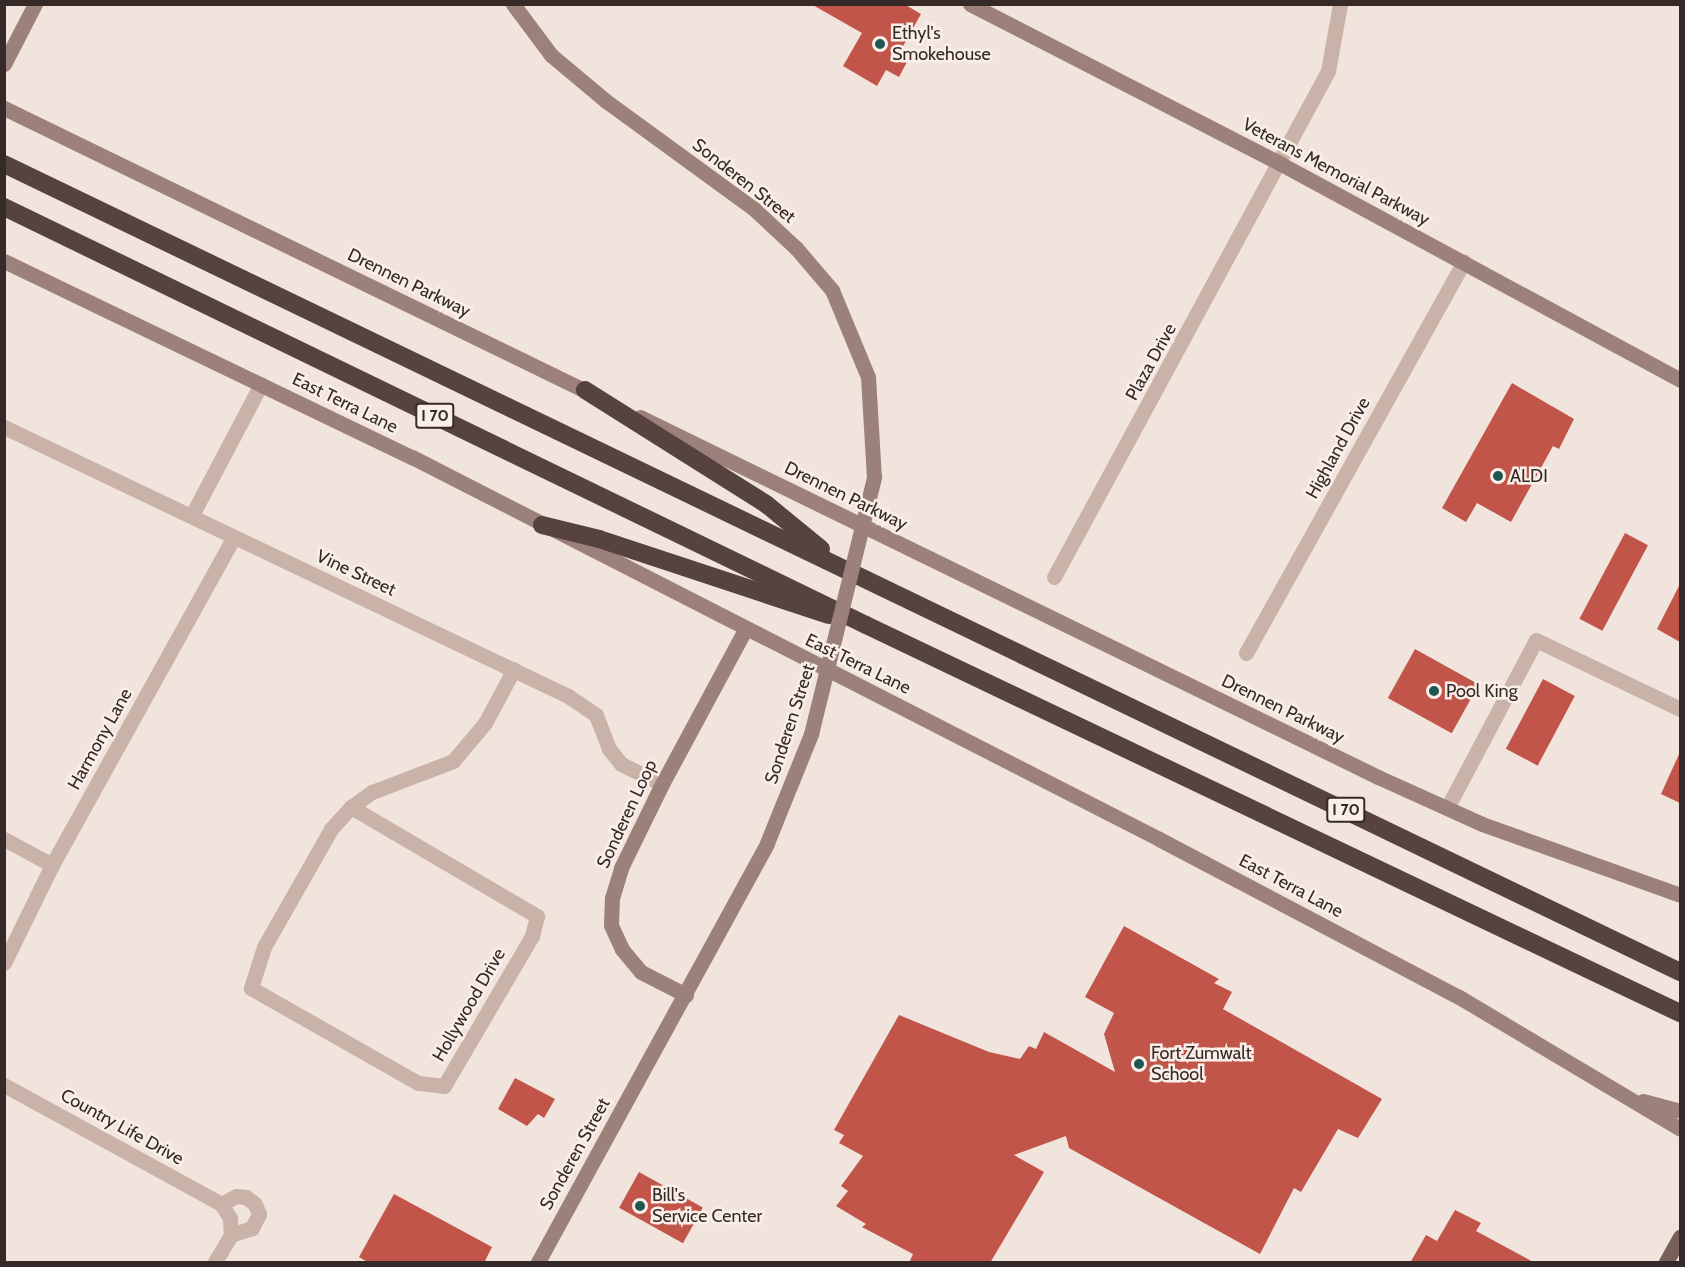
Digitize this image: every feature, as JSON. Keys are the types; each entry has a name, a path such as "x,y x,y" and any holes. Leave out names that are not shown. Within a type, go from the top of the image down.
{"highway":[{"name":"I 70","path":"4,164 1680,972"},
{"name":"I 70","path":"4,207 866,625 1680,1013"},
{"path":"585,390 766,504 843,567"},
{"path":"542,525 598,539 800,608 866,625"}],"main road":[{"path":"4,64 35,4"},
{"name":"Sonderen Street","path":"513,4 551,55 606,100 753,208 796,248 832,290 868,376 874,477 811,734 767,843 538,1263"},
{"name":"Veterans Memorial Parkway","path":"970,4 1281,164 1680,380"},
{"name":"Drennen Parkway","path":"4,108 1447,808 1680,895"},
{"name":"East Terra Lane","path":"4,261 261,384 542,525 1438,985 1680,1129"},
{"name":"Sonderen Loop","path":"686,995 641,972 622,949 611,925 612,898 621,868 662,784 745,630"},
{"path":"1620,1094 1680,1111"},
{"path":"1666,1263 1680,1237"}],"street":[{"name":"Plaza Drive","path":"1054,578 1281,164 1328,71 1340,4"},
{"name":"Highland Drive","path":"1246,653 1464,262"},
{"path":"192,515 261,384"},
{"name":"Vine Street","path":"6,431 192,515 568,696 596,715 609,749 621,764 662,784"},
{"name":"Harmony Lane","path":"4,963 52,866 234,537"},
{"path":"1447,808 1536,640 1680,709"},
{"name":"Hollywood Drive","path":"351,807 537,915 532,936 444,1086 418,1083 250,988 264,947 331,829 351,807 372,792 453,761 485,723 514,669"},
{"path":"4,839 52,866"},
{"name":"Country Life Drive","path":"4,1085 221,1204"},
{"path":"215,1263 231,1234 230,1218 221,1204 236,1196 246,1197 255,1204 259,1214 252,1228 231,1234"}],"building":[{"name":"Ethyl's Smokehouse","path":"811,4 904,4 921,14 898,55 908,60 899,77 886,70 877,86 843,66 862,33"},
{"name":"ALDI","path":"1512,383 1574,419 1559,449 1553,446 1511,522 1477,503 1466,522 1442,508"},
{"path":"1625,533 1648,545 1602,631 1579,619"},
{"path":"1680,584 1680,642 1657,629"},
{"name":"Pool King","path":"1415,649 1479,684 1452,733 1388,698"},
{"path":"1543,679 1575,696 1538,766 1506,749"},
{"path":"1680,752 1680,803 1661,794"},
{"path":"1124,926 1219,979 1214,983 1232,992 1223,1009 1382,1099 1358,1138 1338,1129 1301,1192 1294,1188 1260,1254 1069,1148 1066,1136 1014,1155 1044,1172 990,1263 909,1263 913,1254 862,1227 866,1224 836,1206 848,1191 841,1186 863,1156 839,1143 844,1135 834,1130 899,1015 989,1052 1020,1059 1029,1046 1036,1049 1044,1032 1115,1072 1104,1034 1114,1013 1085,997"},
{"path":"515,1078 555,1099 544,1118 538,1114 527,1126 498,1109"},
{"path":"639,1172 703,1207 683,1243 619,1208"},
{"path":"394,1194 492,1247 484,1263 369,1263 359,1257"},
{"path":"1455,1210 1481,1223 1476,1231 1535,1263 1410,1263 1426,1235 1437,1241"}],"place":[{"name":"Ethyl's Smokehouse","path":"880,44"},
{"name":"ALDI","path":"1498,476"},
{"name":"Pool King","path":"1434,691"},
{"name":"Fort Zumwalt School","path":"1139,1064"},
{"name":"Bill's Service Center","path":"640,1206"}]}
